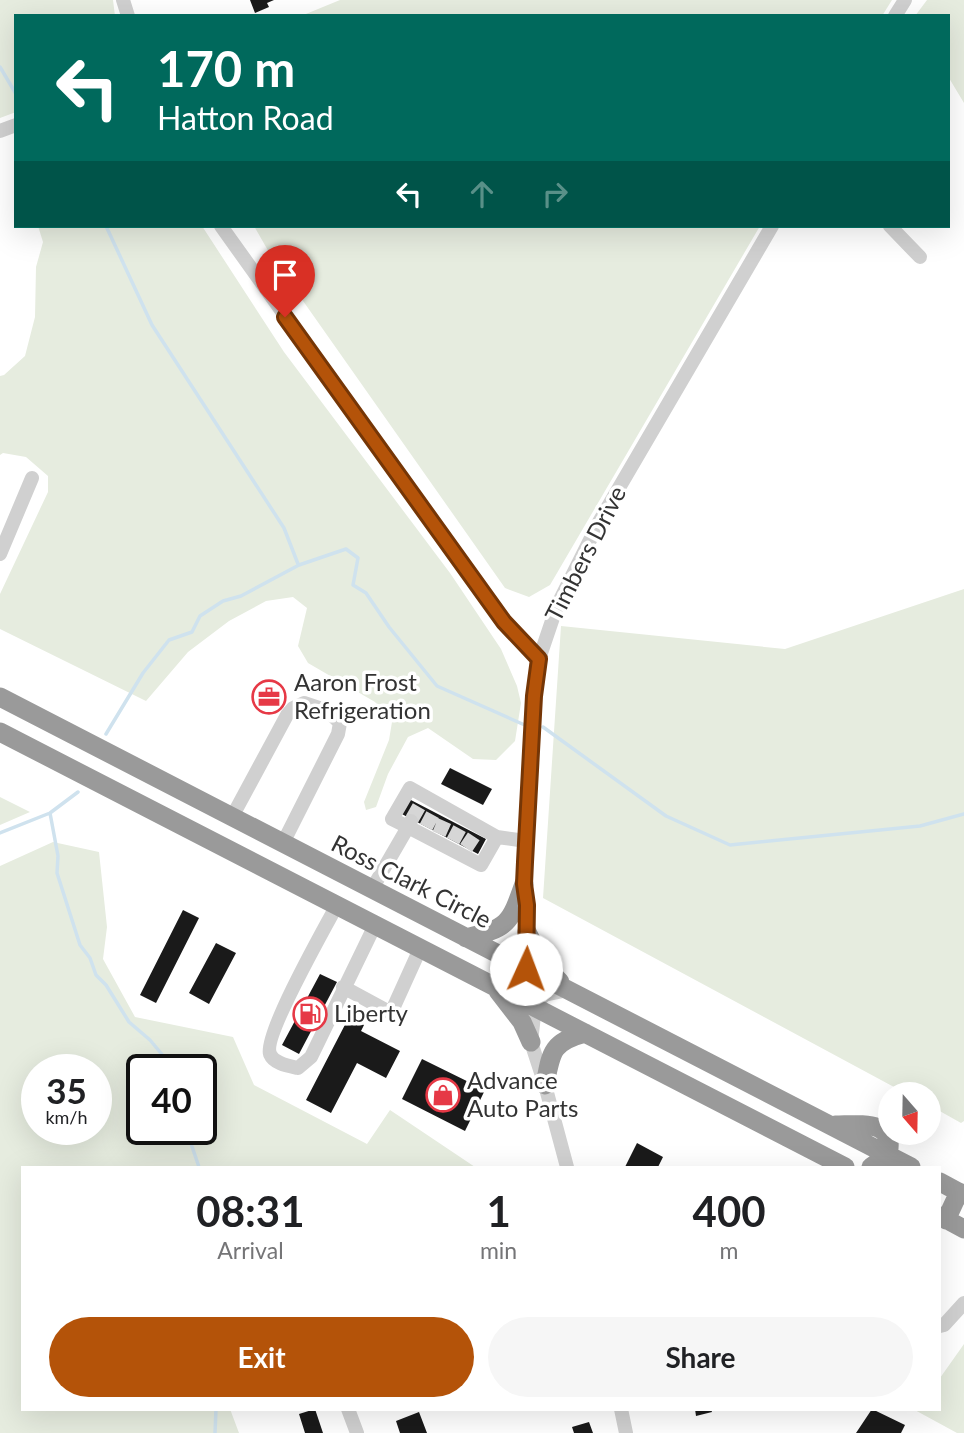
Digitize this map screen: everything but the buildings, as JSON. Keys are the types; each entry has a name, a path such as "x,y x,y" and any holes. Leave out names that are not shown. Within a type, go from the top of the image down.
{"highway":[{"name":"Ross Clark Circle","path":"1,698 909,1166"},
{"path":"0,732 843,1166"},
{"path":"0,746 23,744"},
{"path":"466,938 499,929 508,921 524,884"},
{"path":"527,932 544,965 568,990"},
{"path":"495,987 522,1022 531,1042"},
{"path":"545,1085 551,1053 569,1037 585,1033"},
{"path":"872,1166 888,1155"},
{"path":"941,1182 962,1190 943,1218 964,1229"}],"street":[{"path":"222,228 504,622 539,659"},
{"name":"Timbers Drive","path":"526,969 527,905 524,884 534,696 539,659 557,606 587,544 771,228"},
{"path":"892,228 920,257"},
{"path":"0,554 32,478"},
{"path":"232,817 274,737 293,708 310,703 328,711 340,723 338,734 283,844"},
{"path":"497,837 481,865 457,848 410,823 392,819 410,788 436,808 477,830 497,837 526,841"},
{"path":"372,889 410,823"},
{"path":"337,905 278,1020 269,1044 270,1055 274,1060 298,1068 311,1057 375,925"},
{"path":"343,988 391,1013 420,949"},
{"path":"495,987 522,975 526,969"},
{"path":"567,1166 531,1042 535,1007 544,995 568,990"},
{"path":"941,1326 964,1303"},
{"path":"349,1411 357,1433"},
{"path":"621,1411 626,1433"}],"shaded area":[{"path":"0,0 113,0 115,14 14,14 14,113 0,118"},
{"path":"340,0 892,0 883,14 306,14"},
{"path":"927,0 964,0 964,103 950,80 950,14 916,14"},
{"path":"39,228 203,228 284,352 450,573 501,649 517,686 521,703 515,741 496,760 473,759 428,728 408,737 388,774 376,807 366,810 364,802 389,740 392,722 375,702 308,663 298,646 307,608 293,597 266,601 229,621 188,652 146,701 0,629 0,594 48,492 48,476 26,457 3,453 0,455 0,376 25,356 35,317 36,267 43,242"},
{"path":"255,228 759,228 550,585 529,597 505,588 270,254"},
{"path":"964,589 964,1121 961,1123 942,1112 942,1082 885,1082 543,898 561,626 785,649"},
{"path":"0,797 30,812 0,825"},
{"path":"53,842 99,852 107,927 103,959 135,1017 233,1037 254,1085 367,1144 390,1110 474,1166 21,1166 21,1411 231,1411 239,1433 0,1433 0,866"},
{"path":"964,1344 964,1433 957,1433 917,1411 941,1411 941,1377"}],"waterway":[{"path":"0,67 14,91"},
{"path":"107,228 152,325 284,528 298,564"},
{"path":"106,734 143,673 169,640 192,632 200,616 223,601 241,596 299,565 346,549 358,558 353,585 366,593 389,627 437,686 527,726"},
{"path":"543,727 666,816 730,845 920,826 964,814"},
{"path":"0,833 50,813 78,792"},
{"path":"50,813 58,856 57,873 80,945 90,958 96,975 106,985 129,1022 162,1054"},
{"path":"191,1145 199,1166"},
{"path":"215,1433 216,1411"}],"tunnel":[{"path":"412,819 420,805"},
{"path":"426,827 434,812"},
{"path":"439,834 446,818"},
{"path":"453,841 461,826"},
{"path":"466,848 476,833"}],"place":[{"name":"Aaron Frost Refrigeration","path":"269,697"},
{"name":"Liberty","path":"310,1014"},
{"name":"Advance Auto Parts","path":"443,1095"}],"route":[{"path":"285,317 504,622 539,659 534,696 524,884 527,905 526,969"}]}
